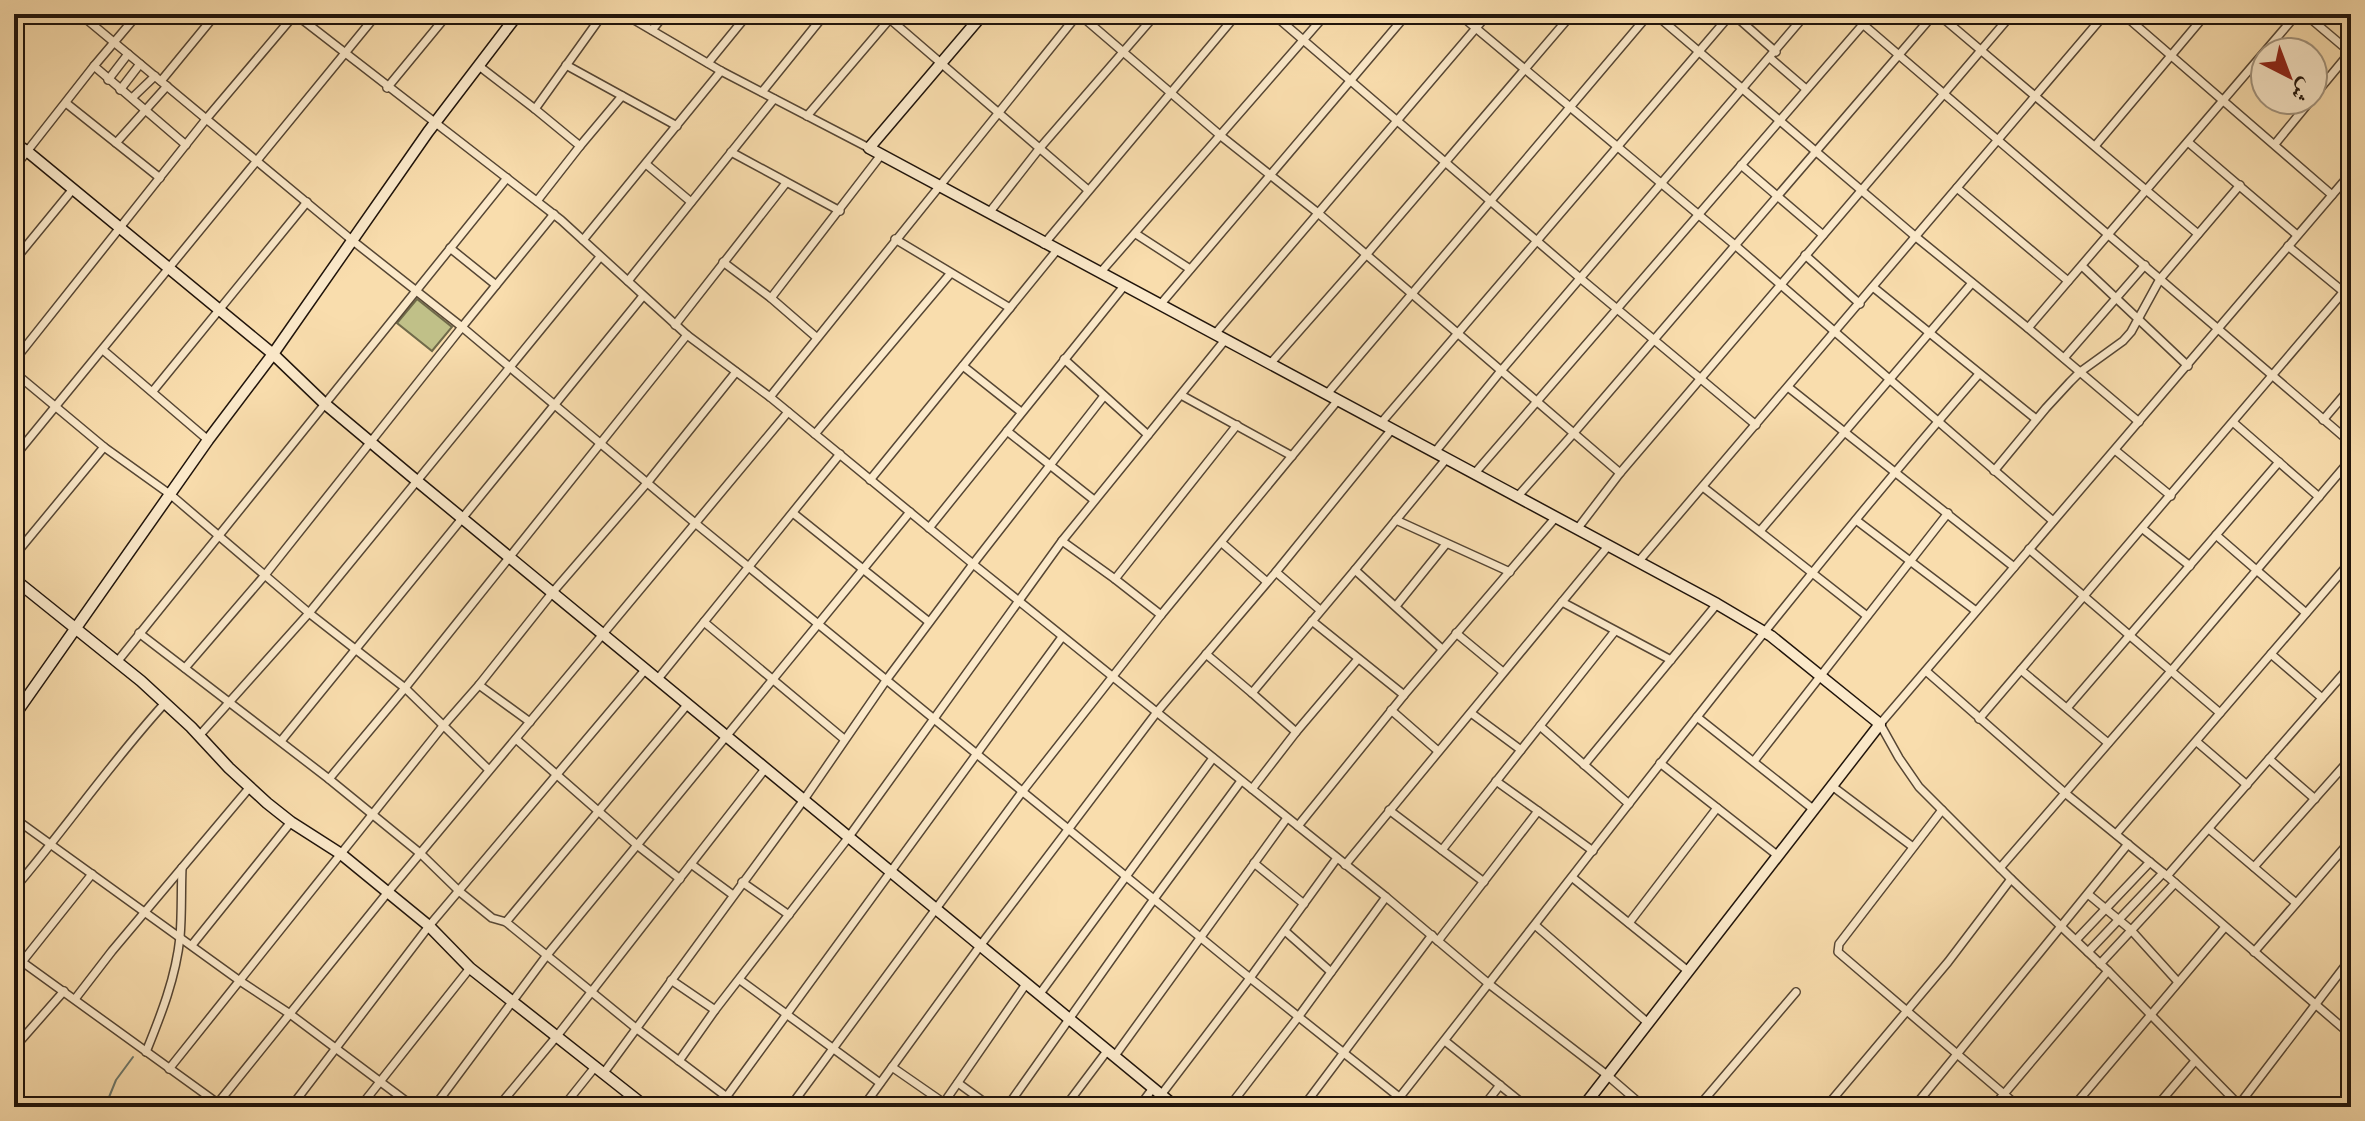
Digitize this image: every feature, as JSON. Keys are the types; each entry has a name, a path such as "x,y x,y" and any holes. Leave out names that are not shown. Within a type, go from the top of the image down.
{"street":[{"path":"80,14 353,241 555,403 695,523 1022,792 1399,1097"},
{"path":"14,168 138,14"},
{"path":"116,143 146,109 161,81 216,14"},
{"path":"14,361 207,118 295,14 554,214 687,335 770,397 1644,1107"},
{"path":"14,457 377,14"},
{"path":"387,88 448,14"},
{"path":"14,716 435,123 518,14"},
{"path":"535,109 603,14"},
{"path":"624,14 721,71 1578,528 1765,632 1880,724 1907,771 1942,810 2108,971 2239,1106 2351,958"},
{"path":"652,30 665,14"},
{"path":"708,63 748,14"},
{"path":"762,92 825,14"},
{"path":"869,148 983,14"},
{"path":"770,397 1078,14 1221,136 1318,213 1620,473"},
{"path":"989,213 1039,149 1156,14"},
{"path":"1044,244 1237,14"},
{"path":"1273,14 1756,425"},
{"path":"1100,273 1326,14"},
{"path":"1160,305 1407,14"},
{"path":"1459,14 1736,246 2053,521"},
{"path":"679,1061 848,838 1062,541 1181,395 1220,337 1318,213 1488,14"},
{"path":"1270,364 1572,14"},
{"path":"1327,394 1652,14 2139,422"},
{"path":"863,1107 1157,712 1276,572 1456,333 1732,14 1806,89"},
{"path":"1435,452 1806,14"},
{"path":"1851,14 2351,443"},
{"path":"1475,473 1872,14"},
{"path":"1518,496 1936,14 2198,234"},
{"path":"1578,528 1620,473 2012,14"},
{"path":"1639,561 2105,14"},
{"path":"2123,14 2332,195"},
{"path":"2095,146 2206,14"},
{"path":"2028,328 2297,14"},
{"path":"2305,14 2351,52 2329,79"},
{"path":"807,116 889,16 1088,190"},
{"path":"108,80 128,54"},
{"path":"120,90 140,64"},
{"path":"566,65 677,126"},
{"path":"94,66 186,145"},
{"path":"479,66 580,146"},
{"path":"583,240 721,71"},
{"path":"132,98 161,81"},
{"path":"537,201 622,96"},
{"path":"628,281 774,99"},
{"path":"66,103 160,178"},
{"path":"2275,144 2298,116"},
{"path":"2188,142 2297,235"},
{"path":"14,143 170,268 417,481 1176,1107"},
{"path":"731,152 840,211"},
{"path":"771,298 881,155"},
{"path":"646,164 691,202"},
{"path":"1741,165 1823,235"},
{"path":"1583,1107 1880,724 2351,173"},
{"path":"117,662 507,178"},
{"path":"675,325 786,183"},
{"path":"1994,471 2080,372 2123,341 2139,320 2160,279 2240,185"},
{"path":"1957,188 2068,281"},
{"path":"14,261 73,189"},
{"path":"153,391 307,202"},
{"path":"185,668 265,575 554,214"},
{"path":"1136,234 1190,269"},
{"path":"895,239 1010,308"},
{"path":"2288,246 2348,295"},
{"path":"450,248 496,285"},
{"path":"870,480 1057,250"},
{"path":"1805,255 1860,304"},
{"path":"199,736 309,613 600,257"},
{"path":"723,262 816,337"},
{"path":"2064,358 2145,265"},
{"path":"2082,266 2188,366"},
{"path":"815,434 950,274"},
{"path":"1760,531 1972,283"},
{"path":"1979,719 2273,377 2348,295 2351,283"},
{"path":"929,528 1124,286"},
{"path":"1873,287 2036,419"},
{"path":"281,741 643,296"},
{"path":"329,779 687,335"},
{"path":"103,350 208,440"},
{"path":"1064,359 1148,435"},
{"path":"963,366 1021,412"},
{"path":"14,372 104,447 171,495 309,613 405,688 489,770"},
{"path":"169,1069 443,726 736,372"},
{"path":"1392,1107 1660,763 1895,472 1979,374"},
{"path":"1788,387 2014,567"},
{"path":"2323,420 2351,387"},
{"path":"1181,395 1292,456"},
{"path":"563,1107 637,1029 929,622 1104,396"},
{"path":"790,1107 1112,675 1338,400"},
{"path":"14,956 221,1105 388,892 788,412"},
{"path":"2234,423 2319,497"},
{"path":"1115,579 1237,425"},
{"path":"1007,431 1094,500"},
{"path":"14,556 104,447"},
{"path":"2115,450 2171,496"},
{"path":"657,680 840,454"},
{"path":"1252,693 1447,458"},
{"path":"2000,868 2351,459"},
{"path":"2067,708 2279,462"},
{"path":"1703,487 1867,616"},
{"path":"434,1107 547,955 910,512"},
{"path":"793,513 929,622"},
{"path":"1754,761 1948,513"},
{"path":"1298,826 1391,710 1556,517"},
{"path":"1396,520 1510,572"},
{"path":"1856,520 1976,611"},
{"path":"2143,529 2190,566"},
{"path":"2216,535 2306,613"},
{"path":"1062,541 1161,615"},
{"path":"1222,543 1267,582"},
{"path":"1396,606 1446,544"},
{"path":"1345,865 1609,545"},
{"path":"2029,549 2220,713"},
{"path":"2116,834 2350,564"},
{"path":"1355,570 1442,649"},
{"path":"1276,572 1320,610"},
{"path":"14,579 165,703 229,768 291,822 341,854 429,926 470,968 646,1107"},
{"path":"1562,602 1671,660"},
{"path":"1584,765 1717,604"},
{"path":"1312,621 1404,695"},
{"path":"704,622 844,739"},
{"path":"1442,850 1615,631"},
{"path":"139,633 329,779 421,854 492,918 506,922 637,1029 740,1107"},
{"path":"1456,633 1503,672"},
{"path":"719,1107 1062,637"},
{"path":"1206,654 1296,732"},
{"path":"2271,654 2322,698"},
{"path":"1252,789 1358,659"},
{"path":"2088,952 2209,829 2351,665"},
{"path":"291,1107 429,926 645,670"},
{"path":"2021,670 2108,743"},
{"path":"1926,671 2351,1035"},
{"path":"479,685 530,722"},
{"path":"14,889 52,845 129,743 165,703"},
{"path":"506,922 687,705"},
{"path":"1391,710 1438,751"},
{"path":"1471,713 1521,750"},
{"path":"1697,717 1813,809"},
{"path":"1540,726 1629,804"},
{"path":"516,739 680,879"},
{"path":"2197,742 2247,785"},
{"path":"1039,995 1213,758"},
{"path":"2254,867 2351,758"},
{"path":"2269,759 2315,799"},
{"path":"1660,763 1777,855"},
{"path":"498,1107 765,769"},
{"path":"2340,771 2351,780"},
{"path":"1007,1107 1241,781"},
{"path":"1496,781 1593,851"},
{"path":"1832,786 1913,847"},
{"path":"75,999 250,787"},
{"path":"1629,923 1717,808"},
{"path":"1389,810 1484,882"},
{"path":"1942,810 1837,948 1840,955 2019,1107"},
{"path":"1303,1107 1538,811"},
{"path":"14,818 290,1014 414,1107"},
{"path":"1065,1107 1111,1054 1287,818"},
{"path":"192,945 291,822"},
{"path":"2209,829 2296,903"},
{"path":"2254,952 2351,840"},
{"path":"1914,1107 2128,844"},
{"path":"1139,1107 1157,1092 1250,978 1337,858"},
{"path":"2076,940 2150,862"},
{"path":"1254,863 1304,904"},
{"path":"691,864 733,895"},
{"path":"146,1052 170,986 180,937 182,868"},
{"path":"22,962 92,874"},
{"path":"1573,878 1688,971"},
{"path":"1830,1105 1948,962 2011,879"},
{"path":"742,882 789,915"},
{"path":"2100,964 2175,883"},
{"path":"2088,894 2131,930 2178,982"},
{"path":"1229,1107 1386,897"},
{"path":"1535,925 1648,1023"},
{"path":"2073,1107 2225,927"},
{"path":"1285,931 1331,972"},
{"path":"360,1107 470,968"},
{"path":"1993,1107 2108,971"},
{"path":"671,980 715,1010"},
{"path":"740,980 880,1083"},
{"path":"892,1067 942,1105 1026,984"},
{"path":"14,1048 64,991"},
{"path":"1698,1107 1796,992"},
{"path":"1445,1041 1527,1107"},
{"path":"2156,1107 2195,1061"},
{"path":"958,1083 991,1107"},
{"path":"1483,1107 1500,1085"},
{"path":"624,1107 632,1097"}],"green space":[{"path":"417,299 452,327 432,351 397,323"}],"waterway":[{"path":"105,1107 116,1080 133,1057"}]}
